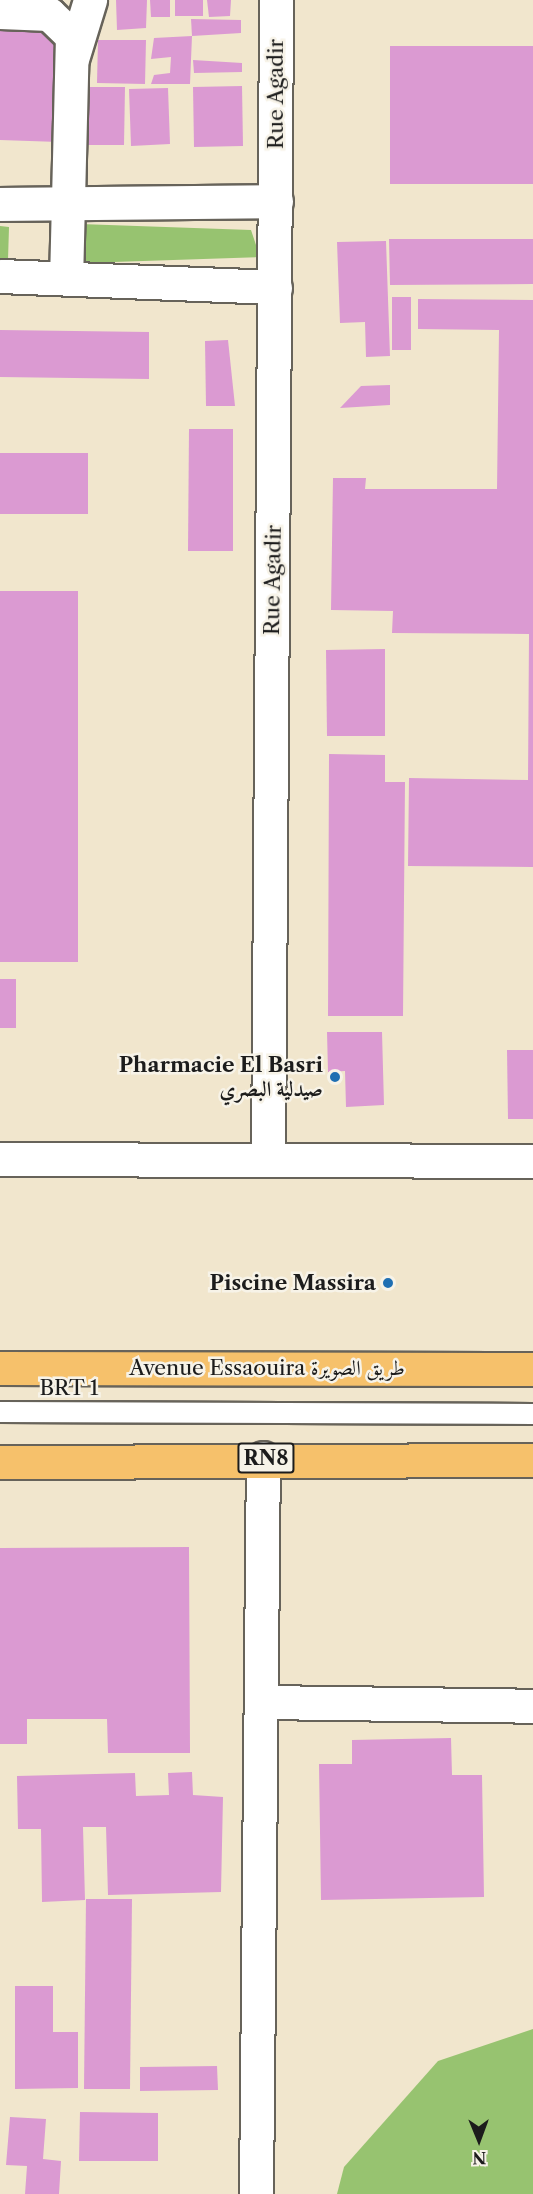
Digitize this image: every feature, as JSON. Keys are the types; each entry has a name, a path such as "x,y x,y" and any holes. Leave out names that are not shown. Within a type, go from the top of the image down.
{"main road":[{"name":"Avenue Essaouira طريق الصويرة","path":"0,1368 533,1369"},
{"name":"RN8","path":"0,1462 263,1458 533,1460"}],"street":[{"path":"71,60 90,0"},
{"name":"Rue Agadir","path":"268,1160 276,0"},
{"path":"0,12 49,14 59,20 72,36 66,277"},
{"path":"0,204 276,201"},
{"path":"0,276 275,287"},
{"path":"0,1159 533,1161"},
{"path":"256,2194 263,1702 263,1458"},
{"path":"263,1702 533,1706"}],"lane":[{"name":"BRT 1","path":"0,1412 533,1414"}],"green space":[{"path":"80,224 251,230 260,257 83,263"},
{"path":"0,226 9,227 8,259 0,259"},
{"path":"533,2029 533,2194 337,2194 344,2167 438,2061"}],"building":[{"path":"116,0 147,0 146,28 117,30"},
{"path":"150,0 170,0 170,17 151,17"},
{"path":"175,0 203,0 203,16 175,16"},
{"path":"207,0 231,0 230,16 209,17"},
{"path":"191,19 241,20 241,33 192,36"},
{"path":"0,30 62,31 59,142 0,140"},
{"path":"192,36 190,84 151,84 154,75 170,73 171,57 151,59 154,38"},
{"path":"98,40 146,40 145,84 97,83"},
{"path":"390,46 533,46 533,184 390,184"},
{"path":"193,60 242,63 242,72 194,73"},
{"path":"242,86 243,146 194,147 193,87"},
{"path":"83,87 125,87 124,145 82,145"},
{"path":"168,88 170,144 131,146 129,89"},
{"path":"389,239 533,239 533,284 390,285"},
{"path":"386,241 390,356 366,357 365,322 340,323 337,242"},
{"path":"392,297 411,297 411,350 392,350"},
{"path":"418,299 533,300 533,867 408,866 409,778 528,780 529,634 392,633 393,611 331,610 333,478 366,478 365,489 497,489 499,330 418,329"},
{"path":"0,330 149,332 149,379 0,377"},
{"path":"228,340 235,406 206,406 205,341"},
{"path":"390,385 390,405 340,408 361,386"},
{"path":"189,429 233,429 233,551 188,551"},
{"path":"0,453 88,453 88,514 0,514"},
{"path":"0,591 78,591 78,962 0,962"},
{"path":"385,649 385,736 327,736 326,650"},
{"path":"329,754 385,755 385,782 405,782 403,1016 328,1016"},
{"path":"0,979 16,979 16,1028 0,1028"},
{"path":"327,1032 382,1032 384,1105 346,1107 345,1071 328,1072"},
{"path":"507,1050 533,1050 533,1119 508,1119"},
{"path":"189,1547 190,1753 108,1753 107,1719 27,1719 27,1744 0,1744 0,1548"},
{"path":"451,1738 452,1775 482,1775 484,1897 321,1900 319,1764 352,1764 352,1740"},
{"path":"192,1772 193,1795 223,1797 221,1892 108,1895 106,1827 83,1827 85,1900 42,1902 41,1829 18,1829 17,1776 135,1773 136,1796 169,1795 168,1773"},
{"path":"86,1899 132,1899 130,2089 84,2089"},
{"path":"15,1986 53,1986 53,2032 78,2032 78,2088 15,2089"},
{"path":"217,2066 218,2090 140,2091 140,2067"},
{"path":"80,2112 158,2113 158,2161 79,2161"},
{"path":"10,2117 46,2119 43,2159 61,2161 59,2194 25,2194 27,2166 6,2165"}],"place":[{"name":"Pharmacie El Basri صيدلية البصري","path":"335,1077"},
{"name":"Piscine Massira","path":"388,1283"}]}
